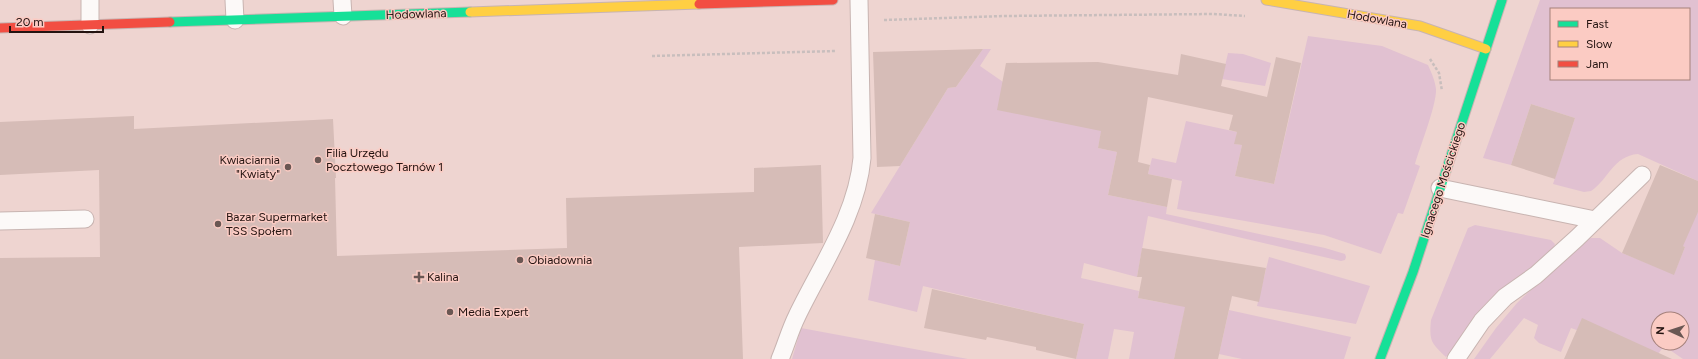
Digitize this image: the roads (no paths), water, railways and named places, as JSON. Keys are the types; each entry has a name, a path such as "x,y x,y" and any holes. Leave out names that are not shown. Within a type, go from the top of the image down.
{"street":[{"name":"Hodowlana","path":"0,28 235,20 342,8 833,0"},
{"name":"Hodowlana","path":"1266,0 1420,26 1486,49"},
{"name":"Ignacego Mościckiego","path":"1380,359 1413,272 1502,0"}],"lane":[{"path":"90,0 90,25"},
{"path":"234,0 235,20"},
{"path":"780,359 796,318 841,229 860,178 862,158 859,0"},
{"path":"1456,359 1482,322 1504,297 1536,275 1642,175"},
{"path":"1440,188 1595,220"},
{"path":"0,221 85,219"}],"place":[{"name":"Filia Urzędu Pocztowego Tarnów 1","path":"318,160"},
{"name":"Kwiaciarnia \"Kwiaty\"","path":"288,167"},
{"name":"Bazar Supermarket TSS Społem","path":"218,224"},
{"name":"Obiadownia","path":"520,260"},
{"name":"Kalina","path":"419,277"},
{"name":"Media Expert","path":"450,312"}]}
